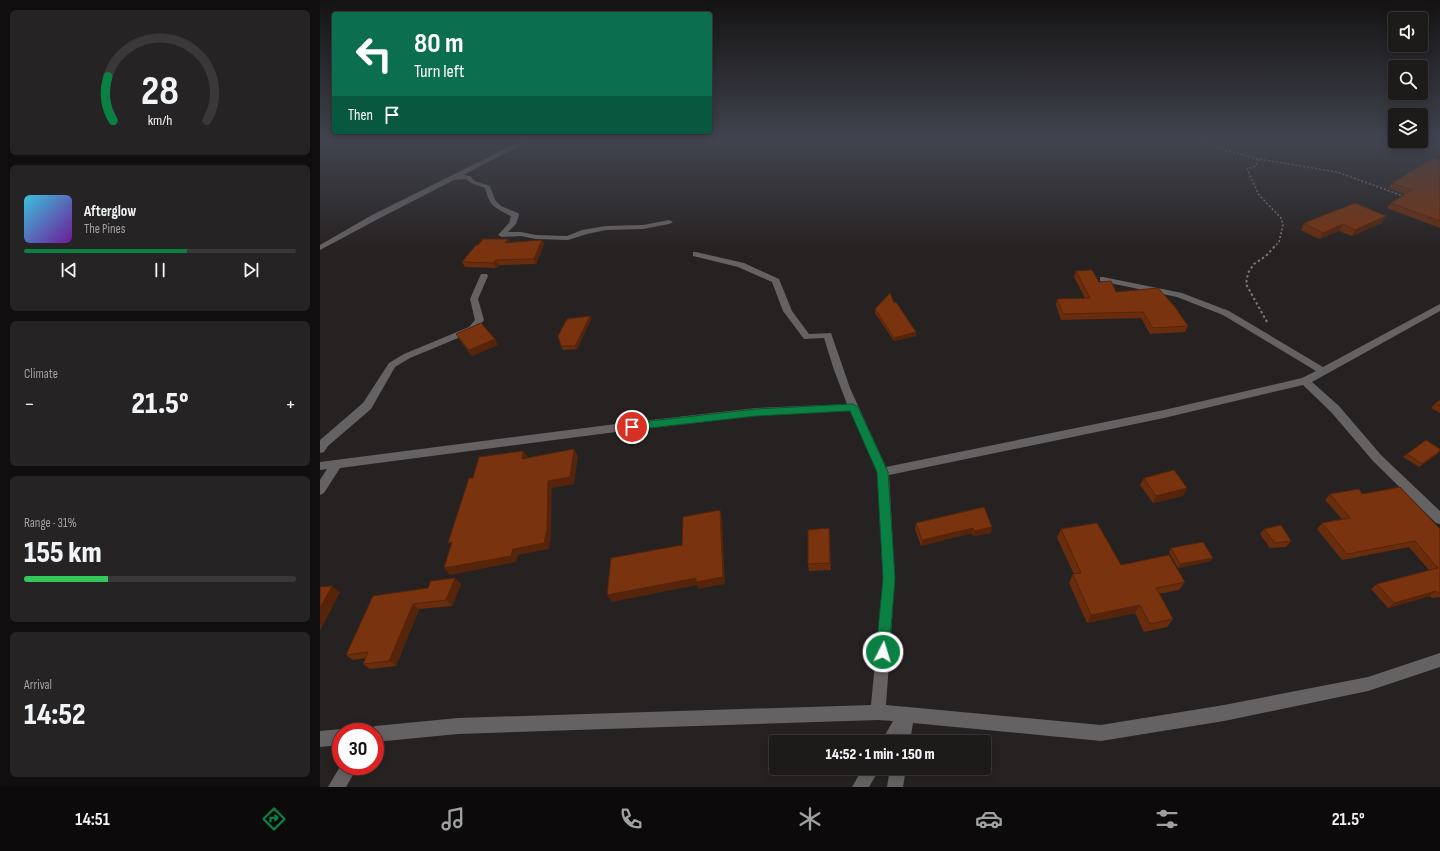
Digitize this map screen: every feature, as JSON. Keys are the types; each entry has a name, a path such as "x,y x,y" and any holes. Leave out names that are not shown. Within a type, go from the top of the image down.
{"street":[{"path":"320,248 454,177"},
{"path":"449,179 468,177 472,182 488,187 492,201 515,215 512,224 502,235 521,234 536,237 568,238 585,232 606,228 643,227 668,222"},
{"path":"696,254 741,265 776,281 788,314 807,337 828,335 835,362 853,407 883,472 889,578 878,712"},
{"path":"320,449 324,442 367,406 379,384 392,365 407,356 472,329 480,320 474,300 484,276"},
{"path":"1103,280 1179,295 1226,313 1323,371"},
{"path":"883,472 1164,414 1305,381 1440,308"},
{"path":"1305,381 1335,410 1378,458 1440,519"},
{"path":"320,466 616,428 748,413 853,407"},
{"path":"320,490 336,465"},
{"path":"384,733 458,726 878,712 1101,733 1224,713 1368,684 1440,660"},
{"path":"893,735 906,715"},
{"path":"903,735 906,715"},
{"path":"320,739 332,738"},
{"path":"336,787 344,775"},
{"path":"860,787 868,775"},
{"path":"895,787 897,775"}],"path":[{"path":"1250,177 1259,195 1280,218 1283,225 1279,242 1266,256 1254,264 1248,273 1246,284 1279,346"},
{"path":"1350,177 1411,198"}],"building":[{"path":"1403,177 1440,177 1440,221 1391,203 1412,190 1392,183"},
{"path":"1355,203 1386,216 1355,230 1343,224 1323,233 1304,223"},
{"path":"483,239 508,239 505,243 542,240 534,259 496,260 493,263 462,262"},
{"path":"1092,270 1099,282 1111,281 1116,292 1158,288 1175,307 1188,326 1153,328 1143,312 1063,314 1057,299 1090,298 1076,271"},
{"path":"890,293 894,303 896,302 916,332 894,338 875,309"},
{"path":"590,316 575,346 561,346 558,336 567,319"},
{"path":"481,323 495,339 469,350 456,334"},
{"path":"1440,400 1440,406 1436,403"},
{"path":"1426,440 1440,449 1440,451 1422,464 1407,454"},
{"path":"574,449 570,477 548,481 547,529 544,543 513,549 511,556 444,568 452,542 448,543 469,478 473,478 479,457 523,451 522,459"},
{"path":"1174,470 1187,488 1156,496 1144,478"},
{"path":"1400,487 1440,529 1440,593 1436,591 1394,603 1377,584 1438,568 1415,541 1347,554 1322,523 1350,518 1330,494 1359,489 1362,494"},
{"path":"984,507 992,527 974,531 973,528 922,540 916,523"},
{"path":"720,510 723,577 696,582 696,578 607,595 611,558 682,545 683,517"},
{"path":"1097,523 1121,565 1169,555 1185,582 1156,588 1173,619 1150,624 1140,605 1091,615 1073,574 1081,573 1061,529"},
{"path":"1281,525 1291,541 1275,543 1264,529"},
{"path":"829,528 830,563 808,564 808,530"},
{"path":"1203,542 1213,558 1180,564 1171,548"},
{"path":"455,578 446,600 413,604 389,661 363,664 368,652 346,655 373,596 428,588 431,581"},
{"path":"332,586 320,608 320,587"}],"route":[{"path":"632,427 756,412 853,407 883,472 889,578 883,652"}]}
